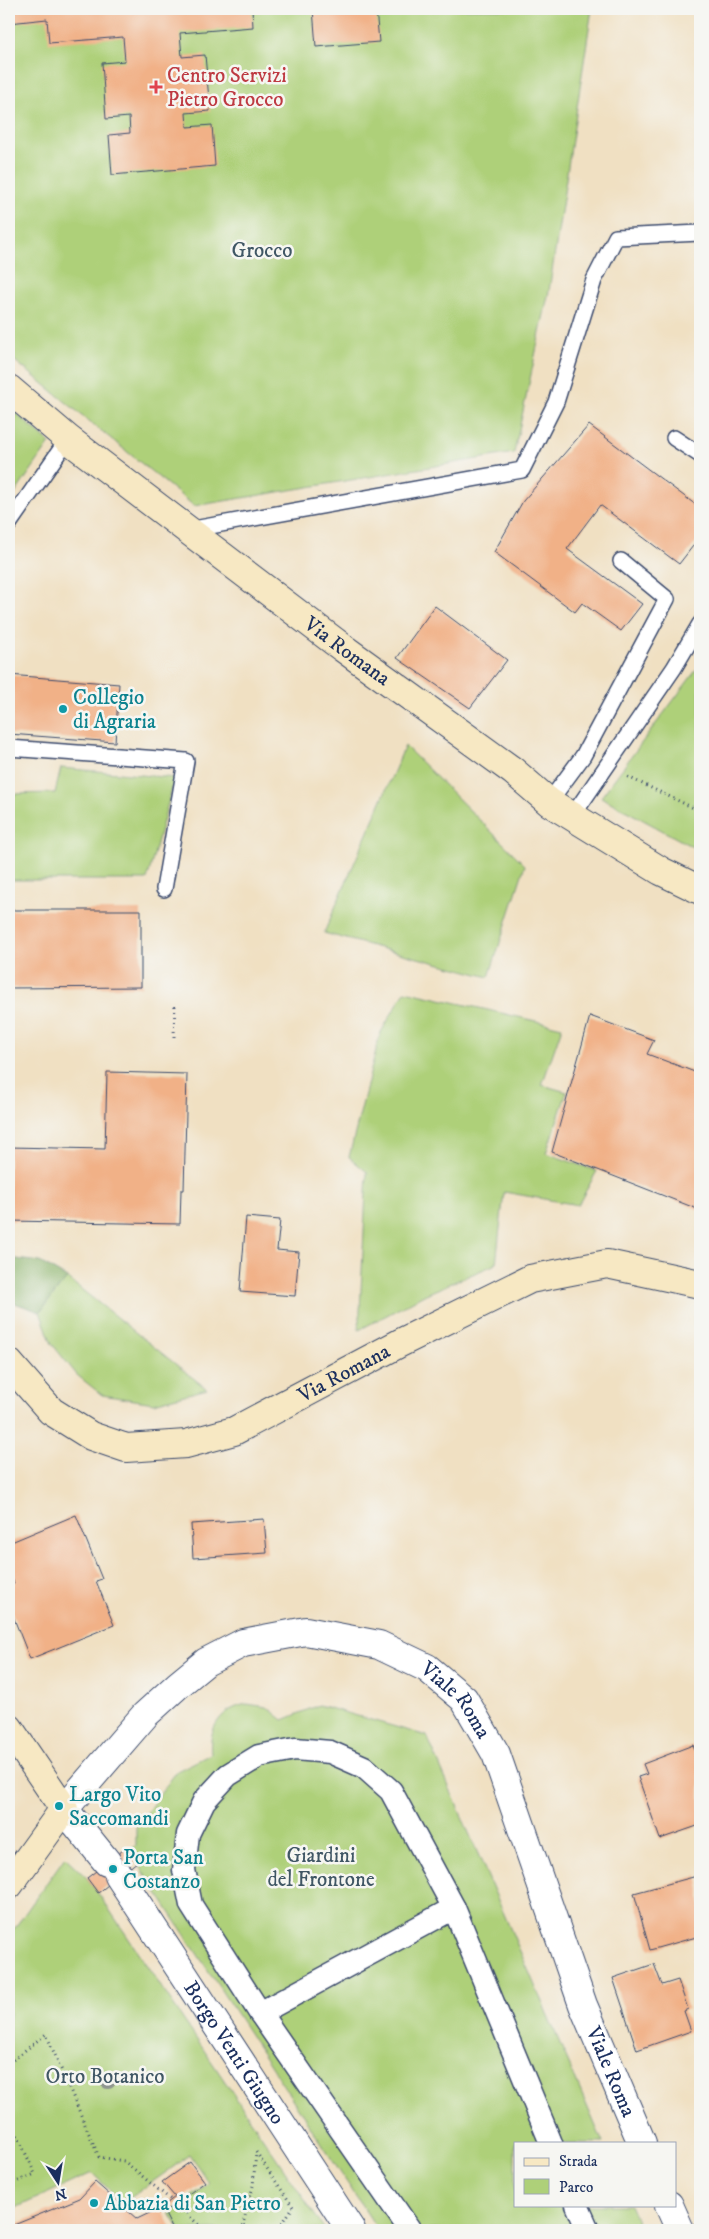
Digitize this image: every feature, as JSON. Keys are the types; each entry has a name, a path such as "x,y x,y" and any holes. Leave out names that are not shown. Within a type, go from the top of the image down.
{"main road":[{"name":"Via Romana","path":"9,389 68,439 343,648 513,771 571,818 661,871 700,890"},
{"name":"Via Romana","path":"9,1363 51,1411 90,1436 126,1448 186,1444 234,1431 400,1343 530,1279 608,1264 700,1284"},
{"path":"9,1885 64,1808 12,1734"}],"street":[{"name":"Viale Roma","path":"64,1808 145,1715 206,1662 243,1643 306,1631 379,1645 427,1668 464,1699 496,1754 583,2005 642,2142"},
{"path":"410,2230 260,2014 192,1905 184,1870 188,1834 204,1801 228,1775 259,1756 294,1749 330,1752 364,1767 391,1791 454,1908 552,2142"},
{"name":"Borgo Venti Giugno","path":"64,1808 113,1869 351,2230"},
{"path":"260,2014 454,1908"},
{"path":"577,2206 588,2230"},
{"path":"669,2206 680,2230"}],"lane":[{"path":"188,530 522,470 556,402 594,280 616,237 700,233"},
{"path":"674,438 700,455"},
{"path":"9,524 68,439"},
{"path":"549,802 583,756 667,599 621,561"},
{"path":"571,818 674,668 700,624"},
{"path":"9,748 186,762 164,889"}],"path":[{"path":"606,765 700,811"},
{"path":"174,1037 175,1002"},
{"path":"9,2063 46,2034 99,2157 124,2161 171,2200"},
{"path":"9,2117 35,2174 9,2185"},
{"path":"246,2230 243,2224 252,2186 256,2152 293,2207 278,2230"},
{"path":"176,2203 204,2230"}],"green space":[{"name":"Grocco","path":"9,9 592,9 549,291 514,453 194,506 9,356"},
{"path":"9,407 50,443 9,502"},
{"path":"700,665 700,851 601,797"},
{"path":"405,746 525,865 489,977 324,933"},
{"path":"61,768 175,778 147,880 9,880 9,794 55,793"},
{"path":"405,991 562,1027 542,1085 567,1092 546,1153 597,1171 578,1205 504,1192 496,1264 426,1294 359,1330 367,1172 349,1157 380,1034"},
{"path":"9,1258 40,1262 67,1278 40,1312 9,1301"},
{"path":"67,1278 207,1389 154,1403 102,1395 77,1375 52,1344 40,1312"},
{"name":"Giardini del Frontone","path":"247,1704 267,1707 283,1720 319,1705 427,1736 603,2142 514,2142 514,2206 630,2206 641,2230 378,2230 130,1851 136,1845 136,1827 177,1771 211,1754 214,1728 223,1715 238,1706"},
{"name":"Orto Botanico","path":"65,1857 87,1878 98,1893 325,2230 180,2230 170,2213 209,2183 190,2155 123,2203 92,2173 9,2211 9,1936"}],"building":[{"name":"Centro Servizi Pietro Grocco","path":"9,9 252,9 253,27 180,33 182,57 205,55 210,111 186,113 187,127 212,125 215,166 112,175 109,135 130,133 129,117 106,119 102,63 125,61 123,37 49,43 47,19 9,23"},
{"name":"Centro Servizi Pietro Grocco","path":"313,9 376,9 379,42 316,47"},
{"path":"589,425 700,508 700,537 679,564 600,505 567,549 642,604 621,631 582,603 575,612 494,552 523,501"},
{"path":"435,606 507,660 470,708 397,658"},
{"name":"Collegio di Agraria","path":"9,675 119,684 115,742 9,734"},
{"path":"10,910 141,910 141,987 9,988"},
{"path":"590,1016 654,1040 647,1054 700,1074 700,1210 552,1152"},
{"path":"107,1072 187,1074 184,1190 181,1190 180,1224 9,1221 9,1147 105,1149"},
{"path":"246,1217 280,1220 277,1250 299,1252 295,1296 240,1292"},
{"path":"76,1515 102,1579 96,1581 114,1625 30,1659 9,1606 9,1585 14,1583 9,1572 9,1561 11,1560 9,1543"},
{"path":"264,1519 267,1553 193,1558 191,1524"},
{"path":"693,1745 700,1766 700,1774 698,1775 700,1783 700,1825 660,1839 638,1777 647,1774 643,1764"},
{"name":"Porta San Costanzo","path":"127,1847 138,1861 98,1893 87,1878"},
{"path":"697,1876 700,1889 700,1936 650,1950 634,1893"},
{"path":"654,1964 662,1985 678,1980 688,2009 684,2011 691,2031 637,2050 613,1978"},
{"name":"Abbazia di San Pietro","path":"190,2162 205,2182 164,2212 173,2230 9,2230 9,2227 80,2198 95,2182 137,2219 162,2207 175,2197 162,2182"}],"place":[{"name":"Centro Servizi Pietro Grocco","path":"156,87"},
{"name":"Collegio di Agraria","path":"63,709"},
{"name":"Largo Vito Saccomandi","path":"59,1806"},
{"name":"Porta San Costanzo","path":"113,1869"},
{"name":"Abbazia di San Pietro","path":"94,2203"}]}
